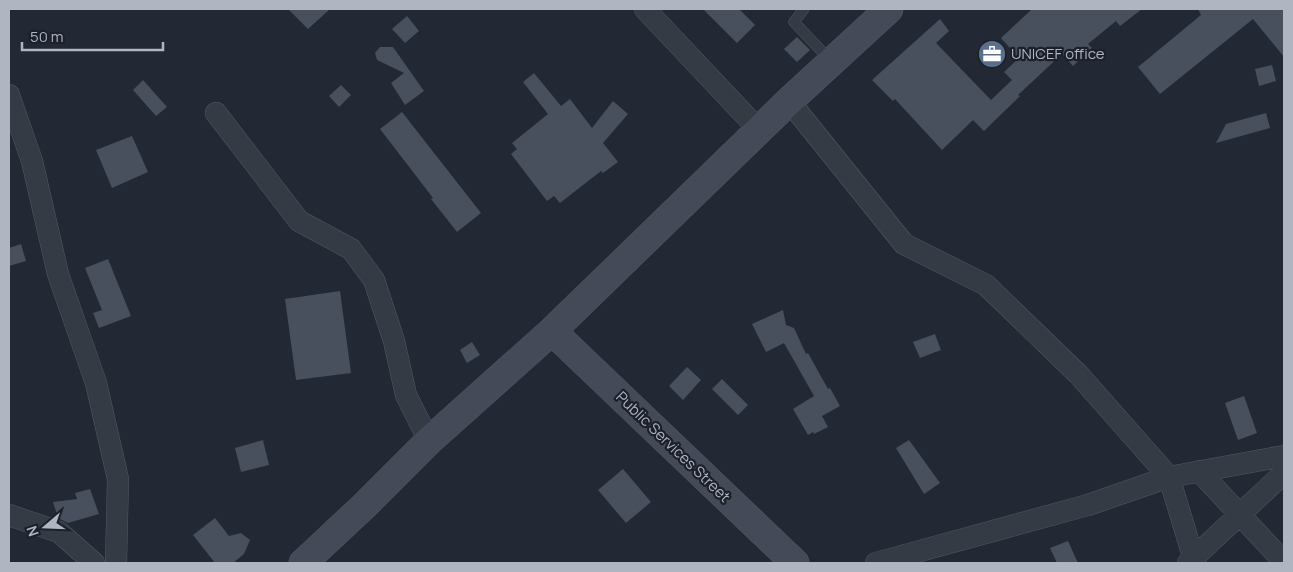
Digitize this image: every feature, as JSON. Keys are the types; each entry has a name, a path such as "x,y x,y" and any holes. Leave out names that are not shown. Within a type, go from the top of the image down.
{"street":[{"path":"645,9 759,130"},
{"path":"304,563 429,441 552,331 789,101 889,9"},
{"path":"9,95 32,161 58,274 101,402 118,479 116,563"},
{"path":"789,101 904,244 986,285 1079,375 1169,477 1192,562 1284,474"},
{"path":"216,113 299,221 351,250 374,280 394,341 406,395 429,441"},
{"name":"Public Services Street","path":"552,331 795,563"},
{"path":"876,563 1088,505 1169,477 1284,456"},
{"path":"1200,471 1284,562"},
{"path":"9,515 58,532 94,563"}],"lane":[{"path":"804,9 794,22 832,62"}],"building":[{"path":"288,9 330,9 308,29"},
{"path":"703,9 739,9 755,25 737,43"},
{"path":"1032,9 1142,9 1120,26 1116,21 1088,44 1092,48 1073,66 1062,54 1018,95 1020,96 984,131 973,120 942,150 895,99 893,101 872,80 940,19 949,31 936,43 991,100 1012,80 1004,72 1019,58 1001,38"},
{"path":"1198,9 1284,9 1284,57 1253,19 1160,94 1138,67 1201,15"},
{"path":"407,16 419,31 405,43 392,29"},
{"path":"797,37 810,50 797,62 784,49"},
{"path":"380,47 393,47 424,91 405,105 391,83 404,73 377,60 375,53"},
{"path":"1272,65 1276,81 1259,86 1255,69"},
{"path":"534,73 561,106 570,99 592,128 613,101 628,114 603,143 618,162 603,173 601,171 560,203 554,196 547,201 511,154 517,149 512,143 548,114 523,82"},
{"path":"143,80 167,107 156,116 133,90"},
{"path":"341,85 351,95 339,107 329,96"},
{"path":"402,112 481,213 457,232 380,129"},
{"path":"1266,113 1270,128 1216,143 1226,124"},
{"path":"132,136 148,172 112,188 96,150"},
{"path":"21,244 26,261 9,266 9,248"},
{"path":"108,259 131,316 99,328 93,313 102,310 85,268"},
{"path":"340,291 351,373 296,380 285,299"},
{"path":"783,310 786,325 794,328 806,354 808,353 840,406 822,416 828,427 814,434 813,432 808,435 793,409 814,396 784,343 766,352 752,324"},
{"path":"935,334 941,350 920,358 913,342"},
{"path":"472,342 480,355 467,363 460,350"},
{"path":"687,367 701,380 683,400 669,386"},
{"path":"722,379 748,405 738,415 712,389"},
{"path":"1244,396 1257,433 1238,440 1225,403"},
{"path":"263,440 269,465 241,472 235,448"},
{"path":"909,440 940,483 924,494 896,448"},
{"path":"623,469 651,502 626,523 598,490"},
{"path":"90,489 99,514 68,523 58,518 53,502 77,499 75,493"},
{"path":"215,518 229,536 241,533 250,540 244,554 233,563 215,563 193,535"},
{"path":"1068,541 1078,563 1057,563 1050,548"}],"place":[{"name":"UNICEF office","path":"992,54"}]}
